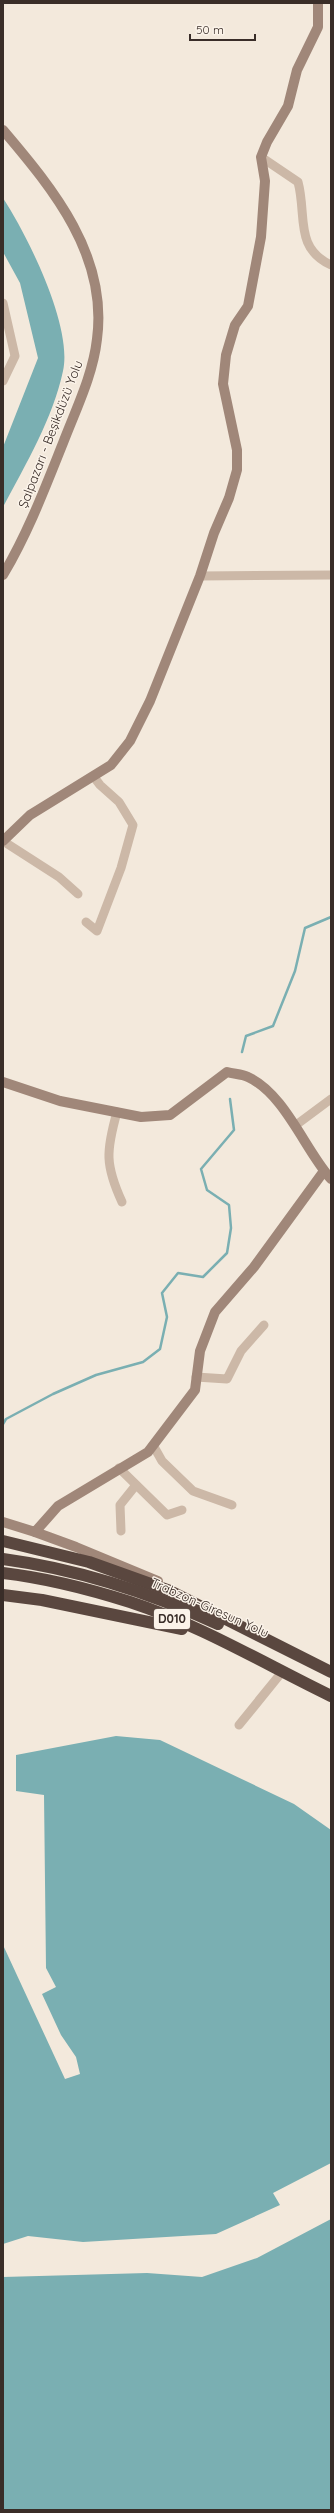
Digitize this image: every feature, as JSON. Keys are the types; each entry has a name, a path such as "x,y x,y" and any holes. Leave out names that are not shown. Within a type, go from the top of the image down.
{"highway":[{"path":"3,1540 89,1562 170,1591 331,1672"},
{"name":"Trabzon-Giresun Yolu","path":"3,1558 27,1562 137,1590 196,1614 331,1679"},
{"name":"Trabzon-Giresun Yolu","path":"3,1573 70,1585 131,1602 210,1635 331,1696"},
{"path":"3,1595 42,1600 210,1635"}],"street":[{"path":"78,894 59,877 3,841 30,815 94,777 111,765 130,741 150,701 200,576 237,470 237,450 223,384 226,355 235,326 248,306 261,237 265,181 261,157 267,142 288,106 297,70 318,27 318,3"},
{"name":"Şalpazarı - Beşikdüzü Yolu","path":"3,130 78,232 90,259 96,286 98,315 97,340 88,378 23,543 3,575"},
{"path":"261,157 298,182 303,199 303,230 310,249 320,260 331,265"},
{"path":"3,303 15,356 3,381"},
{"path":"200,576 331,575"},
{"path":"86,922 97,931 121,868 133,825 119,802 100,785 94,777"},
{"path":"3,1082 60,1101 141,1117 170,1115 227,1072 248,1077 273,1097 296,1125 328,1175 254,1267 215,1312 200,1351 195,1390 148,1452 119,1468 58,1506 35,1532"},
{"path":"296,1125 331,1099"},
{"path":"117,1112 108,1162 111,1178 122,1202"},
{"path":"196,1377 227,1379 241,1351 264,1325"},
{"path":"153,1445 162,1461 193,1491 232,1505"},
{"path":"119,1468 167,1514 182,1510"},
{"path":"121,1531 120,1506 136,1485"},
{"path":"3,1522 76,1547 178,1589 280,1643 296,1654"},
{"path":"239,1725 282,1672"}],"water":[{"path":"3,198 24,234 46,282 55,306 61,330 64,352 63,371 53,406 38,440 3,507 3,447 38,358 20,283 3,252"},
{"path":"116,1736 160,1740 294,1804 331,1830 331,2163 273,2193 280,2205 216,2234 83,2242 28,2236 3,2244 3,1945 65,2079 80,2074 76,2057 61,2035 42,1994 56,1987 46,1968 44,1795 16,1791 16,1755"},
{"path":"331,2219 331,2510 3,2510 3,2277 147,2273 202,2277 257,2258"}],"waterway":[{"path":"242,1052 246,1036 273,1026 295,971 305,928 331,917"},
{"path":"3,1424 6,1419 53,1394 96,1375 143,1362 160,1349 167,1317 162,1293 178,1273 203,1277 227,1253 231,1228 229,1205 207,1190 201,1169 234,1130 230,1099"}]}
